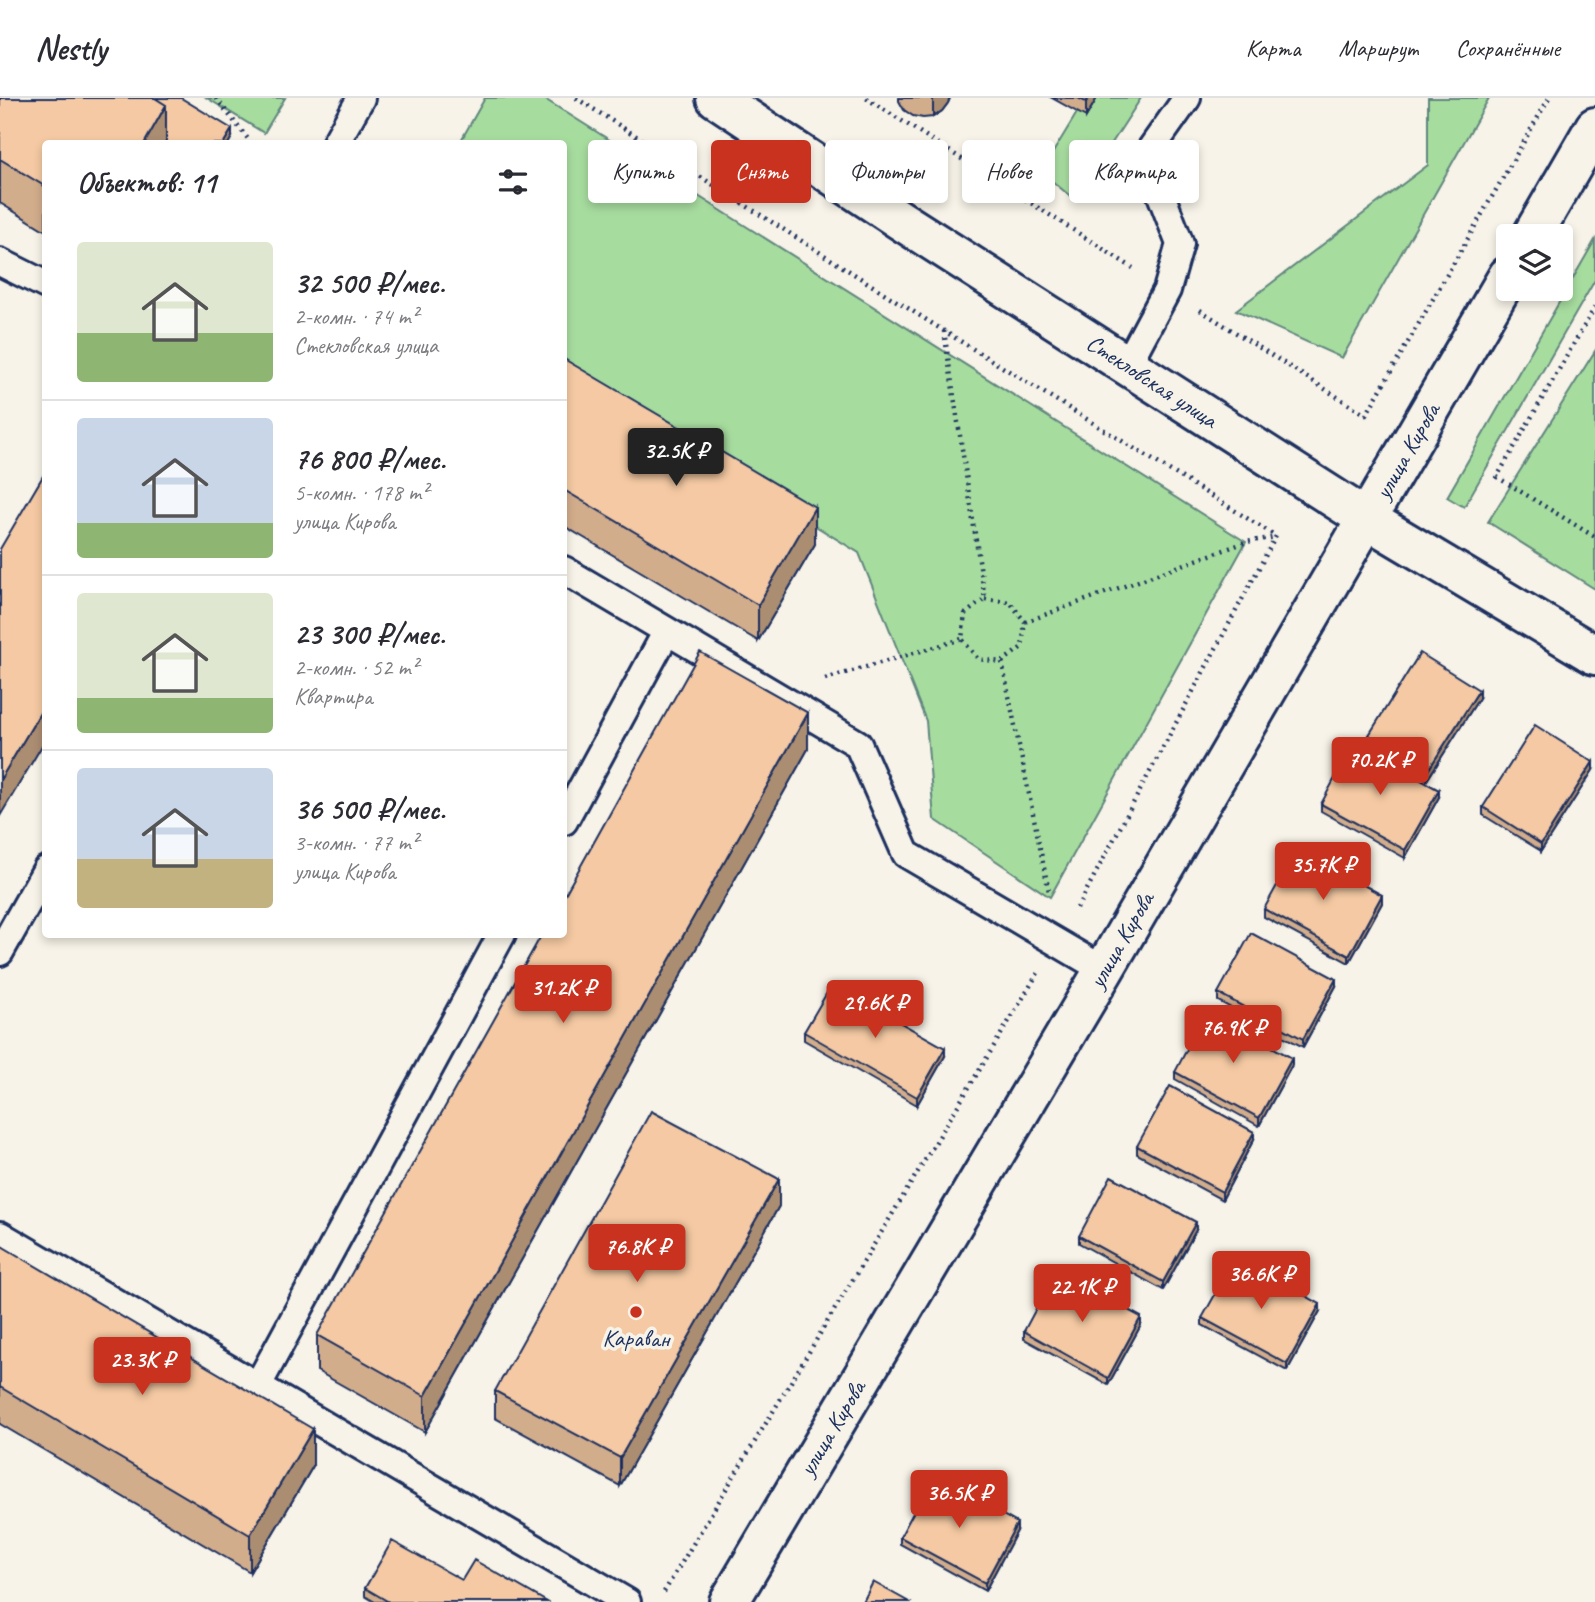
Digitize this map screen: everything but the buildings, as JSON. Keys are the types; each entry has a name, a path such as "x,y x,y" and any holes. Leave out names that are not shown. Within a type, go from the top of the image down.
{"street":[{"name":"Стекловская улица","path":"716,98 900,220 1367,519 1595,655"},
{"path":"1539,224 1595,127"},
{"name":"улица Кирова","path":"729,1602 1104,970 1496,297"}],"lane":[{"path":"337,140 362,98"},
{"path":"1127,365 1167,290 1180,244 1146,156 1187,98"},
{"path":"0,262 42,283"},
{"path":"567,572 858,744 906,854 1104,970"},
{"path":"567,815 667,631"},
{"path":"0,952 42,877"},
{"path":"258,1385 500,938"},
{"path":"0,1235 627,1602"}],"path":[{"path":"216,98 249,140"},
{"path":"576,98 944,331 1276,536"},
{"path":"866,98 1366,415 1549,98"},
{"path":"1595,307 1497,477 1595,537"},
{"path":"944,331 985,598"},
{"path":"1025,622 1246,542 1276,536"},
{"path":"1075,912 1276,536"},
{"path":"985,598 1010,602 1025,622 1022,647 1002,662 978,659 962,639 965,614 985,598"},
{"path":"775,694 962,639"},
{"path":"658,1602 1057,942 1002,662"}],"green space":[{"path":"207,98 285,98 264,133"},
{"path":"485,98 543,98 610,140 588,140 588,203 697,203 697,195 1246,542 1050,897 934,819 926,721 859,553 567,372 567,140 461,140"},
{"path":"1086,98 1141,98 1114,140 1069,140 1069,195 1055,184 1055,149"},
{"path":"1428,98 1489,98 1342,358 1236,310 1428,165"},
{"path":"1595,240 1595,280 1464,507 1447,497 1560,301 1573,301 1573,278"},
{"path":"1595,351 1595,589 1488,522"}],"place":[{"name":"Караван","path":"636,1312"}]}
